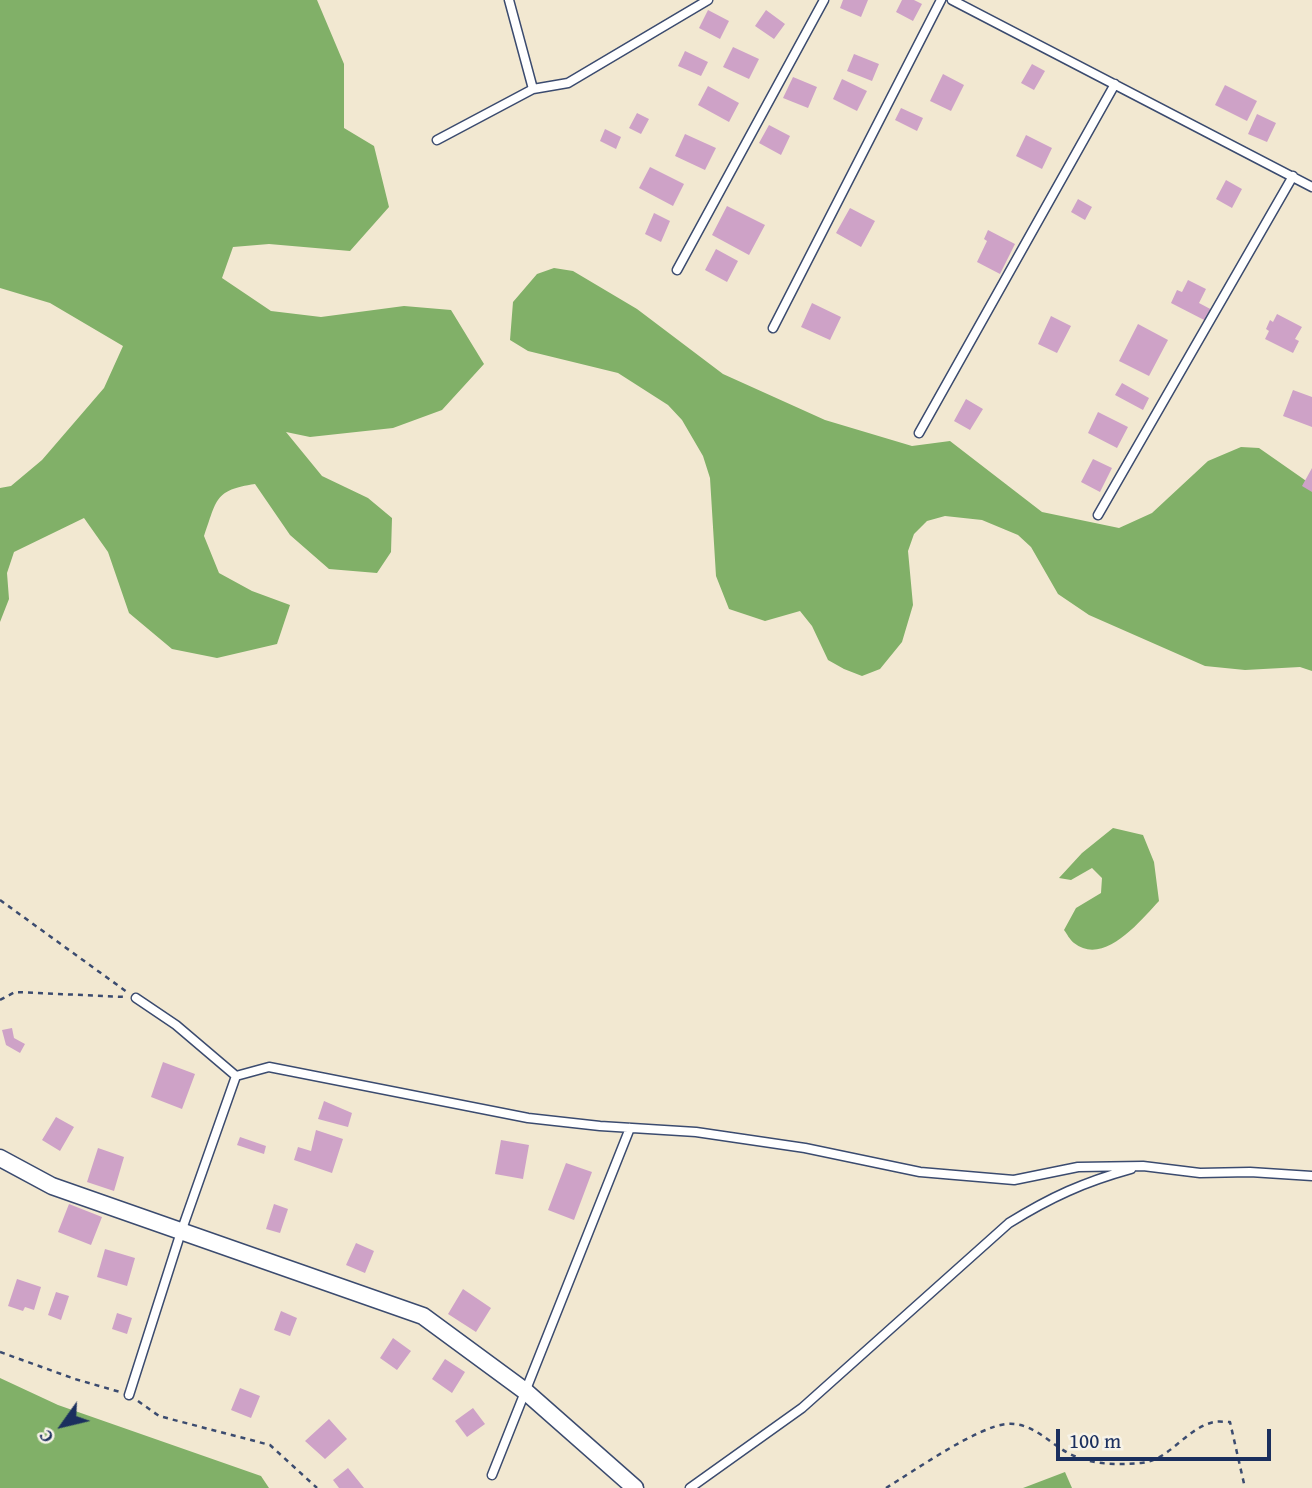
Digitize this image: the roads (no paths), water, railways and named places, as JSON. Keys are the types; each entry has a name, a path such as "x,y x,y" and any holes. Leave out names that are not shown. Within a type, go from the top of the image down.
{"street":[{"path":"0,1158 52,1186 423,1316 525,1391 635,1488"}],"lane":[{"path":"509,0 533,89"},
{"path":"437,140 533,89 568,83 708,0"},
{"path":"677,270 824,0"},
{"path":"773,328 941,0"},
{"path":"952,0 1312,187"},
{"path":"919,433 1115,84"},
{"path":"1098,515 1293,176"},
{"path":"136,998 176,1025 236,1076"},
{"path":"236,1076 269,1066 528,1118 696,1132 805,1148 920,1172 1014,1180 1078,1167 1143,1166 1200,1172 1312,1176"},
{"path":"129,1395 181,1232 236,1076"},
{"path":"492,1475 630,1128"},
{"path":"690,1488 802,1408 1009,1223 1048,1199 1095,1179 1143,1166"}]}
